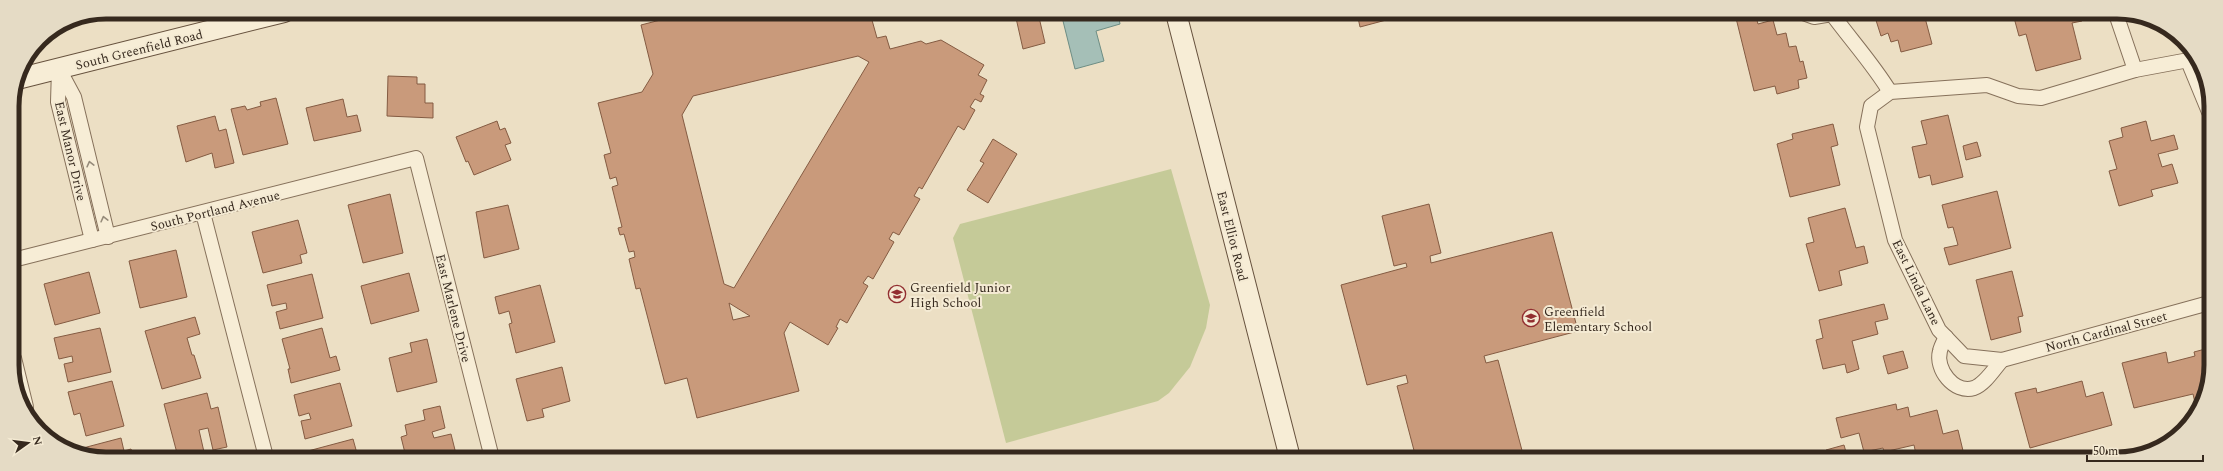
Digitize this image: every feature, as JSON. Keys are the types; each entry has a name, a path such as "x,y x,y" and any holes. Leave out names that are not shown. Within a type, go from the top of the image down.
{"main road":[{"name":"South Greenfield Road","path":"24,78 256,19"},
{"name":"East Elliot Road","path":"1178,19 1288,452"}],"street":[{"path":"1836,19 1853,44 1876,68 1890,92 1987,85 2018,96 2041,98 2135,70 2191,60"},
{"path":"2118,19 2135,70"},
{"path":"2191,61 2203,95"},
{"name":"East Manor Drive","path":"59,69 74,97 108,237"},
{"name":"East Manor Drive","path":"59,69 58,102 92,240"},
{"name":"East Linda Lane","path":"1890,92 1871,106 1868,127 1895,240 1939,330 1964,356"},
{"name":"South Portland Avenue","path":"19,258 416,158"},
{"name":"East Marlene Drive","path":"416,158 490,452"},
{"path":"79,186 94,182"},
{"path":"203,213 265,452"},
{"name":"North Cardinal Street","path":"1964,356 2002,360 2204,304"},
{"path":"1946,337 1939,352 1941,369 1947,379 1960,387 1972,388 1982,383 2002,360"}],"green space":[{"path":"1171,169 1210,305 1206,328 1190,367 1169,393 1158,401 1006,443 953,238 960,224"}],"water":[{"path":"1062,19 1119,19 1120,24 1096,31 1104,61 1075,69"}],"building":[{"path":"664,19 872,19 877,38 886,36 890,49 921,41 926,44 941,40 984,65 978,75 987,80 980,94 984,96 981,102 975,99 970,107 975,110 964,130 958,126 922,189 919,187 914,196 920,199 899,235 893,232 889,239 894,242 873,279 868,276 863,283 868,286 847,323 840,319 836,327 838,328 828,345 790,322 784,333 799,391 697,418 687,378 665,384 640,288 636,289 629,259 635,257 634,251 629,252 624,234 620,235 618,228 622,227 612,187 618,185 616,177 610,179 604,155 611,153 598,103 642,92 653,74 641,25","holes":["858,56 869,62 734,288 724,284 682,115 693,96","729,303 750,316 733,320"]},
{"path":"1016,19 1039,19 1045,43 1023,49"},
{"path":"1358,19 1390,19 1360,27"},
{"path":"1736,19 1757,19 1758,24 1773,20 1777,35 1786,33 1789,47 1796,46 1800,62 1803,61 1807,78 1798,80 1799,88 1777,94 1775,86 1754,91"},
{"path":"1876,19 1925,19 1932,44 1901,52 1898,40 1891,42 1888,33 1881,36"},
{"path":"2014,19 2081,19 2082,21 2072,23 2081,59 2036,71 2026,34 2019,36"},
{"path":"388,76 417,77 417,84 425,84 425,103 433,103 433,118 387,116"},
{"path":"276,98 288,144 243,155 231,109 245,106 247,110 261,106 260,102"},
{"path":"343,99 347,117 357,115 361,131 314,141 306,108"},
{"path":"1948,115 1963,177 1932,185 1930,175 1919,178 1912,147 1927,144 1921,121"},
{"path":"215,116 219,131 226,129 234,163 215,168 212,153 186,162 177,126"},
{"path":"497,121 500,130 505,128 511,143 505,145 511,160 474,175 468,161 466,162 456,137"},
{"path":"2146,121 2151,141 2174,135 2178,149 2158,154 2162,167 2172,164 2178,183 2151,190 2153,196 2119,206 2109,171 2117,169 2109,141 2123,137 2121,128"},
{"path":"1833,124 1838,145 1831,147 1840,185 1790,197 1777,144 1793,139 1792,134"},
{"path":"993,139 1017,154 988,203 967,190 984,163 980,161"},
{"path":"1977,142 1981,156 1966,160 1963,146"},
{"path":"1997,191 2011,248 1949,265 1944,248 1958,245 1953,227 1948,228 1942,205"},
{"path":"390,194 403,253 363,263 348,205"},
{"path":"1429,204 1441,253 1430,256 1431,263 1552,232 1578,331 1484,356 1486,363 1498,360 1522,452 1414,452 1397,386 1408,383 1406,375 1367,385 1341,285 1407,267 1406,263 1394,266 1382,216"},
{"path":"508,205 519,249 484,258 476,212"},
{"path":"1845,208 1856,248 1864,246 1868,263 1839,271 1842,285 1819,291 1806,244 1814,242 1808,218"},
{"path":"298,220 307,253 300,255 302,263 263,273 252,232"},
{"path":"176,250 187,297 140,308 129,261"},
{"path":"2012,271 2023,316 2018,317 2021,332 1991,340 1976,280"},
{"path":"89,272 100,313 55,325 44,284"},
{"path":"409,273 419,311 371,324 361,286"},
{"path":"312,274 323,318 280,329 276,312 287,309 286,303 272,306 267,285"},
{"path":"540,285 555,342 516,353 509,324 512,323 509,311 499,314 495,297"},
{"path":"1884,304 1888,319 1875,322 1878,334 1852,341 1859,369 1847,373 1845,364 1823,369 1816,340 1823,338 1819,320"},
{"path":"195,317 200,334 187,338 201,378 162,389 145,331"},
{"path":"100,328 111,372 68,382 64,364 73,362 72,356 59,359 54,338"},
{"path":"322,328 330,358 336,356 340,370 291,383 288,369 290,369 282,339"},
{"path":"427,339 437,382 397,392 389,358 412,352 410,343"},
{"path":"2204,349 2204,371 2195,403 2193,394 2134,408 2122,363 2166,352 2168,363 2195,356 2194,352"},
{"path":"1903,351 1908,368 1888,374 1883,356"},
{"path":"562,367 570,401 542,409 544,417 527,421 516,379"},
{"path":"112,381 124,426 86,436 80,413 74,415 68,392"},
{"path":"2082,381 2086,397 2103,392 2112,425 2030,448 2015,393 2036,388 2037,393"},
{"path":"340,383 352,426 305,439 301,421 311,419 309,413 299,416 294,395"},
{"path":"207,393 211,409 218,407 227,447 213,450 208,428 199,430 204,452 177,452 164,404"},
{"path":"1896,404 1897,410 1908,407 1910,417 1937,410 1943,434 1958,430 1963,452 1916,452 1914,445 1884,452 1883,448 1864,452 1859,433 1841,438 1836,418"},
{"path":"440,406 445,428 432,432 434,438 451,434 456,452 405,452 401,437 407,435 405,425 425,420 423,410"},
{"path":"121,438 124,451 131,449 132,452 106,452 83,448"},
{"path":"353,439 357,452 308,452"},
{"path":"1844,445 1846,452 1826,452 1826,450"}],"place":[{"name":"Greenfield Junior High School","path":"897,294"},
{"name":"Greenfield Elementary School","path":"1531,318"}]}
